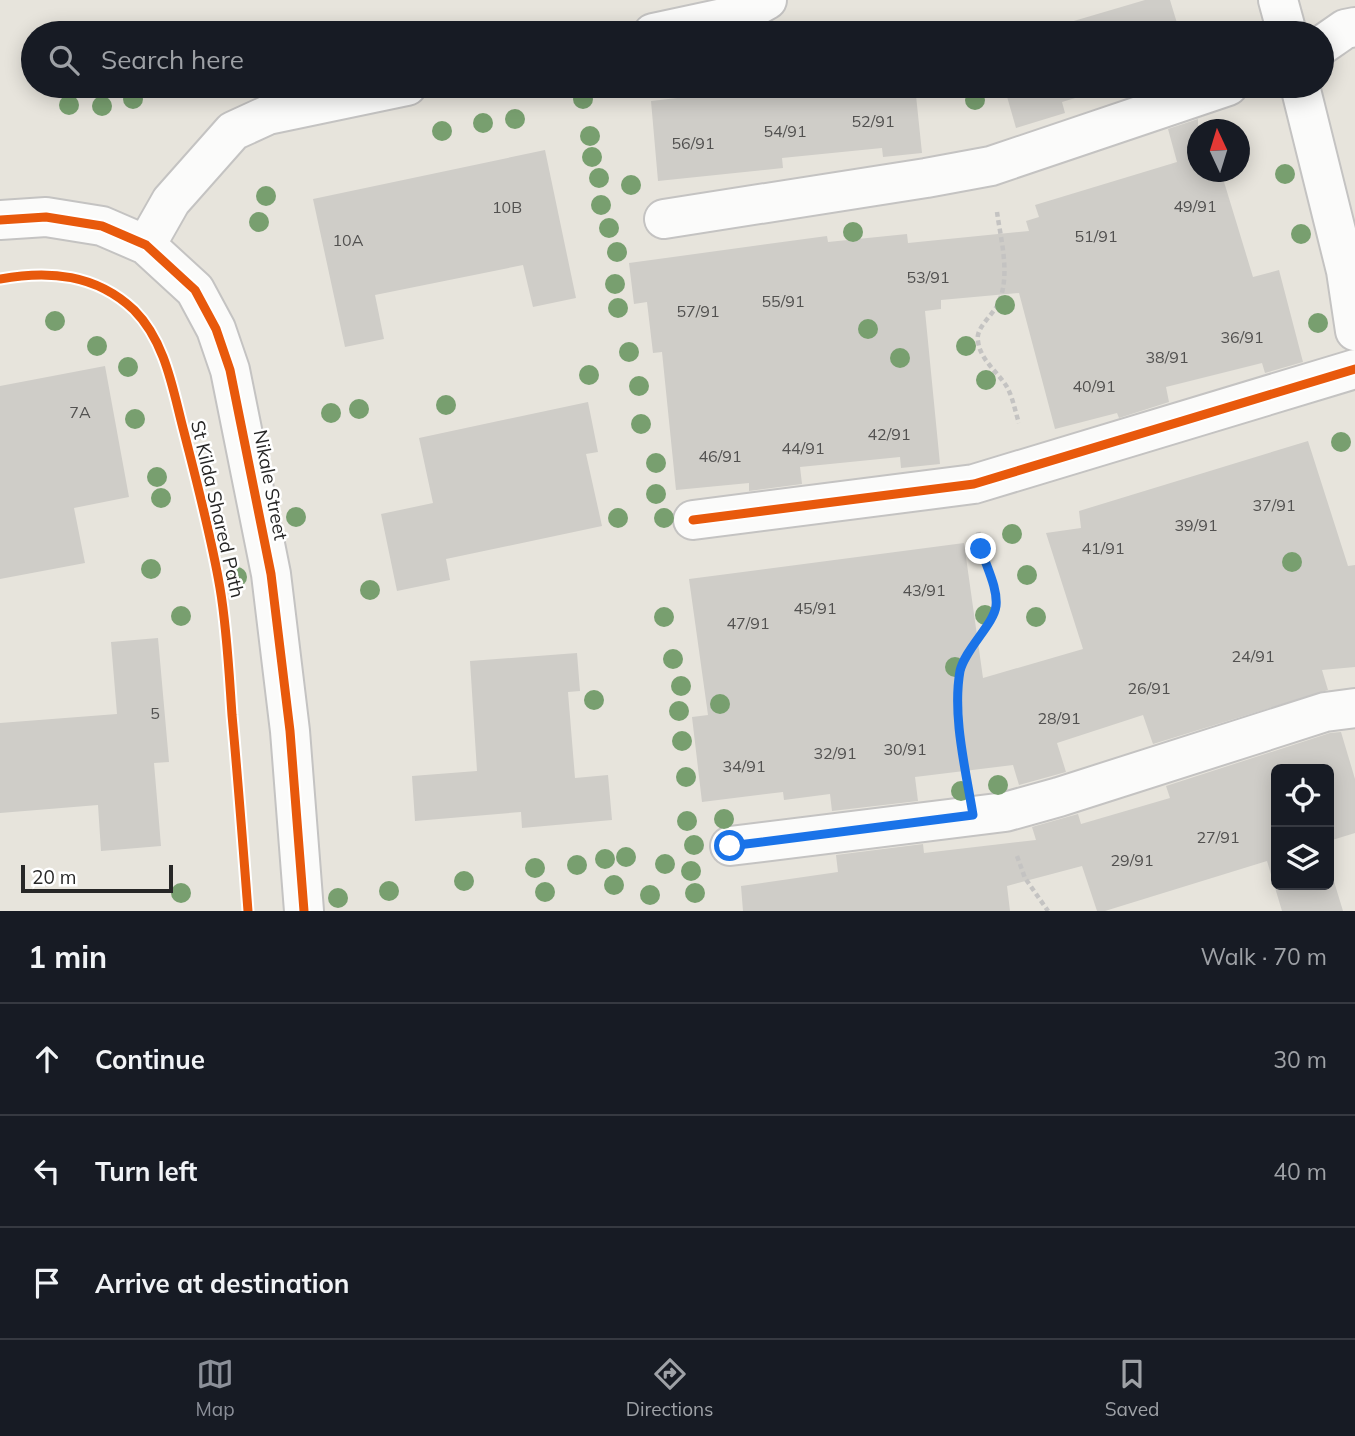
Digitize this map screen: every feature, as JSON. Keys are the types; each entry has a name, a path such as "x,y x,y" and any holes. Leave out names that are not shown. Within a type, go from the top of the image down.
{"street":[{"path":"709,21 742,14 767,0"},
{"path":"1278,0 1284,21"},
{"path":"1334,37 1345,29 1355,27"},
{"path":"146,245 171,201 233,131 268,115 349,98"},
{"path":"664,219 991,166 1192,98"},
{"path":"1303,98 1346,271 1355,331"},
{"name":"Nikale Street","path":"0,220 46,217 102,226 146,245 195,290 216,329 230,370 271,574 289,730 304,911"},
{"path":"693,520 970,485 1355,369"},
{"path":"730,846 989,813 1059,797 1325,712 1355,708"}],"path":[{"path":"991,166 1004,263 1004,283 998,304 979,333 977,341 988,363 1008,388 1035,467"},
{"path":"970,485 981,549 995,593 996,608 973,643 960,670 962,749 989,813 1007,831 1025,878 1048,911"}],"building":[{"path":"1145,0 1170,0 1176,21 1074,21"},
{"path":"677,98 916,98 922,153 883,157 882,148 782,158 783,168 658,181 651,101"},
{"path":"1007,98 1075,98 1062,102 1065,113 1016,128"},
{"path":"1187,123 1187,182 1224,182 1253,277 1279,270 1303,362 1265,373 1262,363 1166,387 1169,402 1119,418 1117,413 1055,429 1019,293 941,300 941,309 925,311 940,464 901,468 900,457 800,467 802,484 749,491 749,483 676,490 662,352 653,353 647,302 634,304 629,263 827,236 828,242 907,234 908,243 1029,231 1026,221 1039,217 1035,205 1177,162 1168,129"},
{"path":"545,150 576,298 533,307 523,265 375,295 384,339 345,347 313,199"},
{"path":"105,366 129,497 74,508 85,563 0,579 0,386"},
{"path":"588,402 598,452 586,454 602,526 446,559 450,580 397,591 381,514 433,503 419,438"},
{"path":"1308,441 1348,566 1355,565 1355,667 1322,670 1328,690 1153,744 1143,715 1057,743 1066,772 1019,785 1013,765 915,777 918,801 832,811 830,794 784,800 783,792 702,802 692,717 708,715 689,579 964,543 983,678 1083,649 1046,533 1081,528 1079,511"},
{"path":"158,638 169,762 154,763 161,846 101,851 98,805 0,813 0,723 117,714 111,642"},
{"path":"577,653 580,691 568,692 575,778 608,775 612,820 522,828 521,812 415,821 412,776 477,771 470,661"},
{"path":"1341,732 1355,779 1355,833 1334,839 1334,764 1271,764 1271,874 1267,861 1105,911 1097,911 1082,866 1007,886 1010,911 743,911 741,886 838,872 836,855 923,844 924,853 1036,840 1032,827 1078,814 1081,824 1170,798 1166,786 1330,733"},
{"path":"1334,881 1343,911 1282,911 1276,890 1334,890"}],"cycle path":[{"path":"0,220 46,217 102,226 146,245 195,290 216,329 230,370 271,574 290,731 304,911"},
{"name":"St Kilda Shared Path","path":"0,279 54,275 88,282 104,289 134,310 145,323 161,352 172,384 199,490 220,588 228,651 248,911"},
{"path":"693,520 974,484 1355,369"}],"route":[{"path":"730,846 973,815 962,749 959,700 960,670 973,643 996,608 995,593 981,549"}]}
